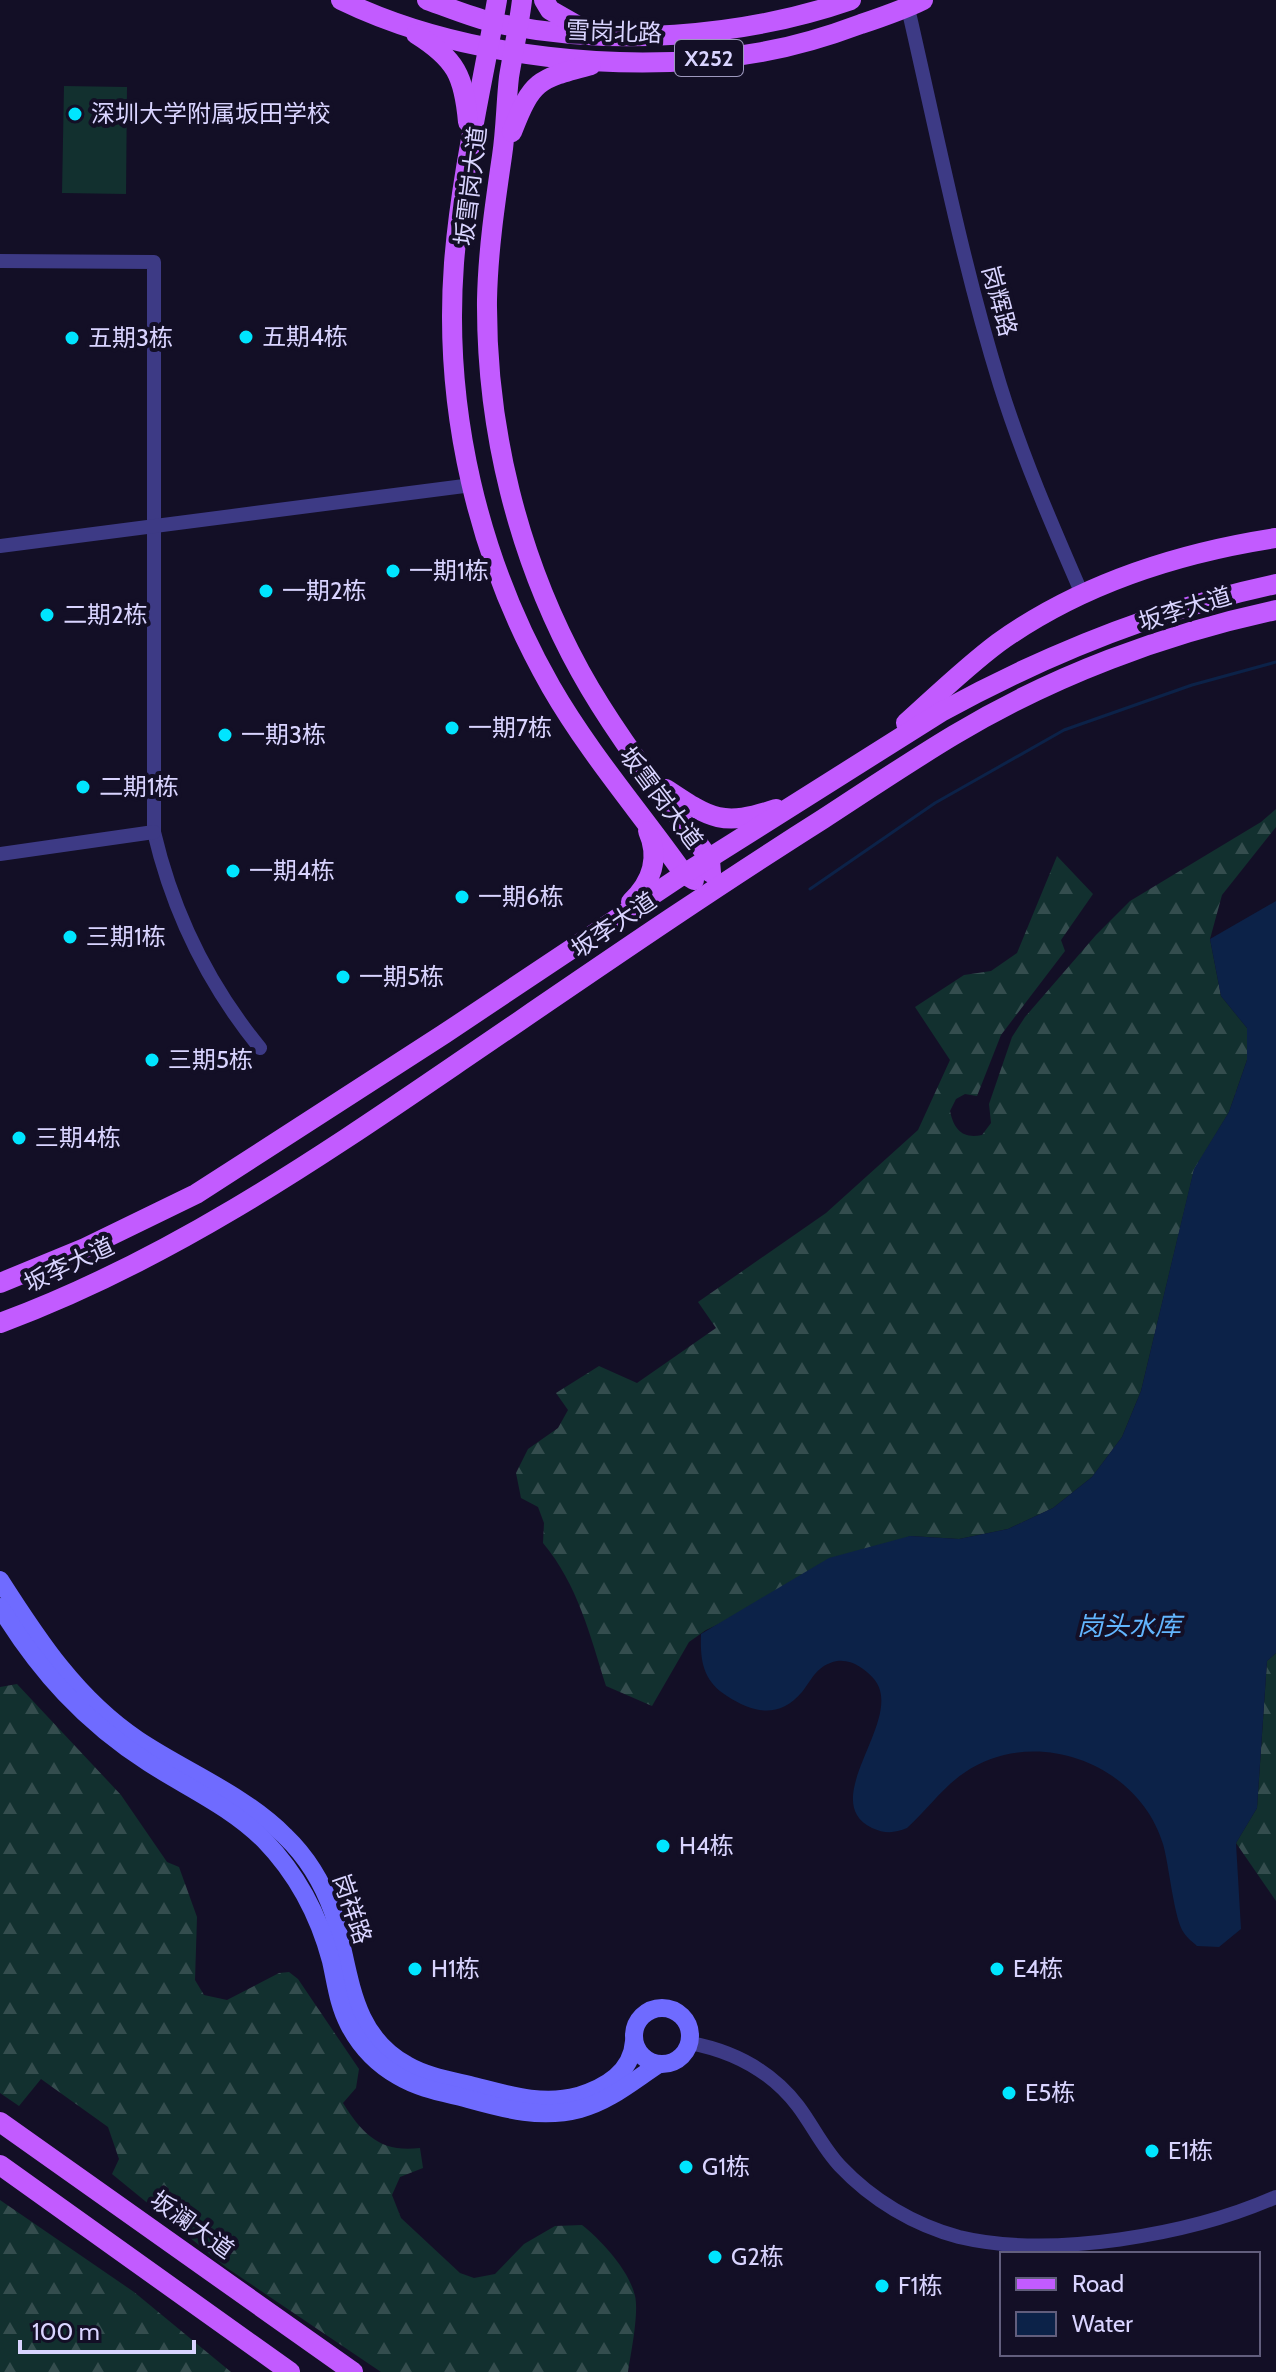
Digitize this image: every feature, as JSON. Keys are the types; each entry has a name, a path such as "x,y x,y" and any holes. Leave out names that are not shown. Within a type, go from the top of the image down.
{"main road":[{"name":"X252","path":"341,0 399,24 487,48"},
{"name":"X252","path":"427,0 493,23"},
{"name":"坂雪岗大道","path":"497,0 458,226 452,337 458,411 472,485 496,568 536,660 583,737 684,874 712,890"},
{"name":"坂雪岗大道","path":"522,0 491,226 487,336 494,408 507,480 530,558 564,641 609,718 710,860 712,890"},
{"path":"544,0 550,10 564,20 593,34"},
{"name":"雪岗北路","path":"493,23 552,33 633,36 699,33 786,19 851,0"},
{"name":"雪岗北路","path":"487,48 609,60 691,60 760,53 817,40 916,4"},
{"path":"399,24 432,44 461,78 466,98 470,153"},
{"path":"503,154 528,93 541,81 609,60"},
{"path":"865,761 977,660 1023,626 1082,594 1184,558 1276,538"},
{"name":"坂李大道","path":"0,1283 85,1248 196,1194 684,874 941,712 1054,655 1173,611 1276,584"},
{"name":"坂李大道","path":"0,1323 57,1302 171,1245 256,1197 712,890 954,735 1027,696 1142,649 1276,610"},
{"path":"655,782 700,812 730,819 751,817 806,798"},
{"path":"608,925 644,889 654,864 651,838 630,799"},
{"name":"坂澜大道","path":"0,2122 353,2372"},
{"path":"0,2165 290,2372"}],"street":[{"name":"岗辉路","path":"916,4 967,267 989,348 1030,472 1082,594"},
{"path":"0,261 154,262 154,832 168,884 199,959 227,1005 260,1048"},
{"path":"0,546 472,485"},
{"path":"0,854 154,832"},
{"name":"岗祥路","path":"0,1580 48,1654 88,1699 135,1738 261,1815 298,1850 318,1878 332,1909 352,1995 362,2020 376,2041 396,2058 431,2075 519,2098 556,2100 592,2091 622,2072 629,2063 634,2041"},
{"name":"岗祥路","path":"0,1607 37,1663 78,1709 127,1749 238,1817 281,1859 303,1891 320,1927 332,1965 338,1999 349,2026 366,2050 387,2069 427,2088 516,2111 543,2114 571,2112 597,2104 659,2064"},
{"path":"663,2007 673,2009 688,2023 690,2043 678,2059 659,2064 643,2057 634,2041 638,2021 644,2013 663,2007"},
{"path":"690,2043 721,2050 762,2072 786,2092 827,2150 870,2193 921,2224 960,2237 1019,2244 1128,2238 1215,2220 1276,2197"}],"green space":[{"path":"64,86 127,87 126,194 62,193"},
{"path":"1276,809 1276,827 1222,895 1210,939 1221,996 1247,1028 1247,1060 1229,1112 1194,1170 1141,1391 1122,1437 1092,1477 1053,1508 1008,1529 959,1539 910,1536 706,1630 689,1642 652,1706 606,1686 574,1593 543,1543 544,1523 538,1507 521,1498 516,1473 528,1449 558,1428 568,1410 556,1393 599,1366 637,1383 716,1328 698,1302 826,1213 918,1130 950,1060 915,1007 964,975 991,971 1017,953 1057,856 1093,894 1061,940 1065,951 1001,1035 977,1096 965,1094 956,1099 950,1111 954,1123 960,1132 970,1136 982,1135 991,1123 989,1104 1012,1037 1025,1017 1096,935 1130,901 1261,822"},
{"path":"1276,1653 1276,1901 1236,1843 1257,1808 1267,1661"},
{"path":"17,1684 121,1795 167,1862 179,1867 197,1917 195,1980 204,1995 227,2000 279,1973 289,1972 298,1979 359,2069 356,2088 343,2103 350,2114 366,2133 384,2144 394,2148 420,2148 423,2168 400,2177 392,2195 401,2218 460,2273 474,2278 495,2274 524,2244 555,2226 582,2225 614,2257 632,2286 636,2303 628,2372 381,2372 227,2268 112,2174 119,2159 108,2127 41,2079 19,2106 0,2093 0,1687"},
{"path":"0,2200 134,2292 231,2372 0,2372"}],"water":[{"name":"岗头水库","path":"1276,901 1276,1653 1267,1661 1257,1808 1236,1843 1241,1929 1219,1947 1197,1946 1180,1926 1163,1844 1150,1816 1132,1792 1108,1773 1081,1760 1052,1753 1022,1752 992,1759 956,1779 907,1828 890,1832 877,1830 857,1815 853,1798 856,1779 880,1715 881,1695 874,1679 858,1666 837,1661 820,1669 793,1701 775,1710 756,1709 737,1702 713,1684 702,1662 701,1634 829,1558 910,1536 959,1539 1008,1529 1053,1508 1092,1477 1122,1437 1141,1391 1194,1169 1229,1112 1247,1060 1247,1028 1221,996 1210,939"}],"waterway":[{"path":"810,889 935,803 1064,730 1192,685 1276,662"}],"place":[{"name":"深圳大学附属坂田学校","path":"75,114"},
{"name":"五期4栋","path":"246,337"},
{"name":"五期3栋","path":"72,338"},
{"name":"一期1栋","path":"393,571"},
{"name":"一期2栋","path":"266,591"},
{"name":"二期2栋","path":"47,615"},
{"name":"一期7栋","path":"452,728"},
{"name":"一期3栋","path":"225,735"},
{"name":"二期1栋","path":"83,787"},
{"name":"一期4栋","path":"233,871"},
{"name":"一期6栋","path":"462,897"},
{"name":"三期1栋","path":"70,937"},
{"name":"一期5栋","path":"343,977"},
{"name":"三期5栋","path":"152,1060"},
{"name":"三期4栋","path":"19,1138"},
{"name":"H4栋","path":"663,1846"},
{"name":"H1栋","path":"415,1969"},
{"name":"E4栋","path":"997,1969"},
{"name":"E5栋","path":"1009,2093"},
{"name":"E1栋","path":"1152,2151"},
{"name":"G1栋","path":"686,2167"},
{"name":"G2栋","path":"715,2257"},
{"name":"F1栋","path":"882,2286"}]}
